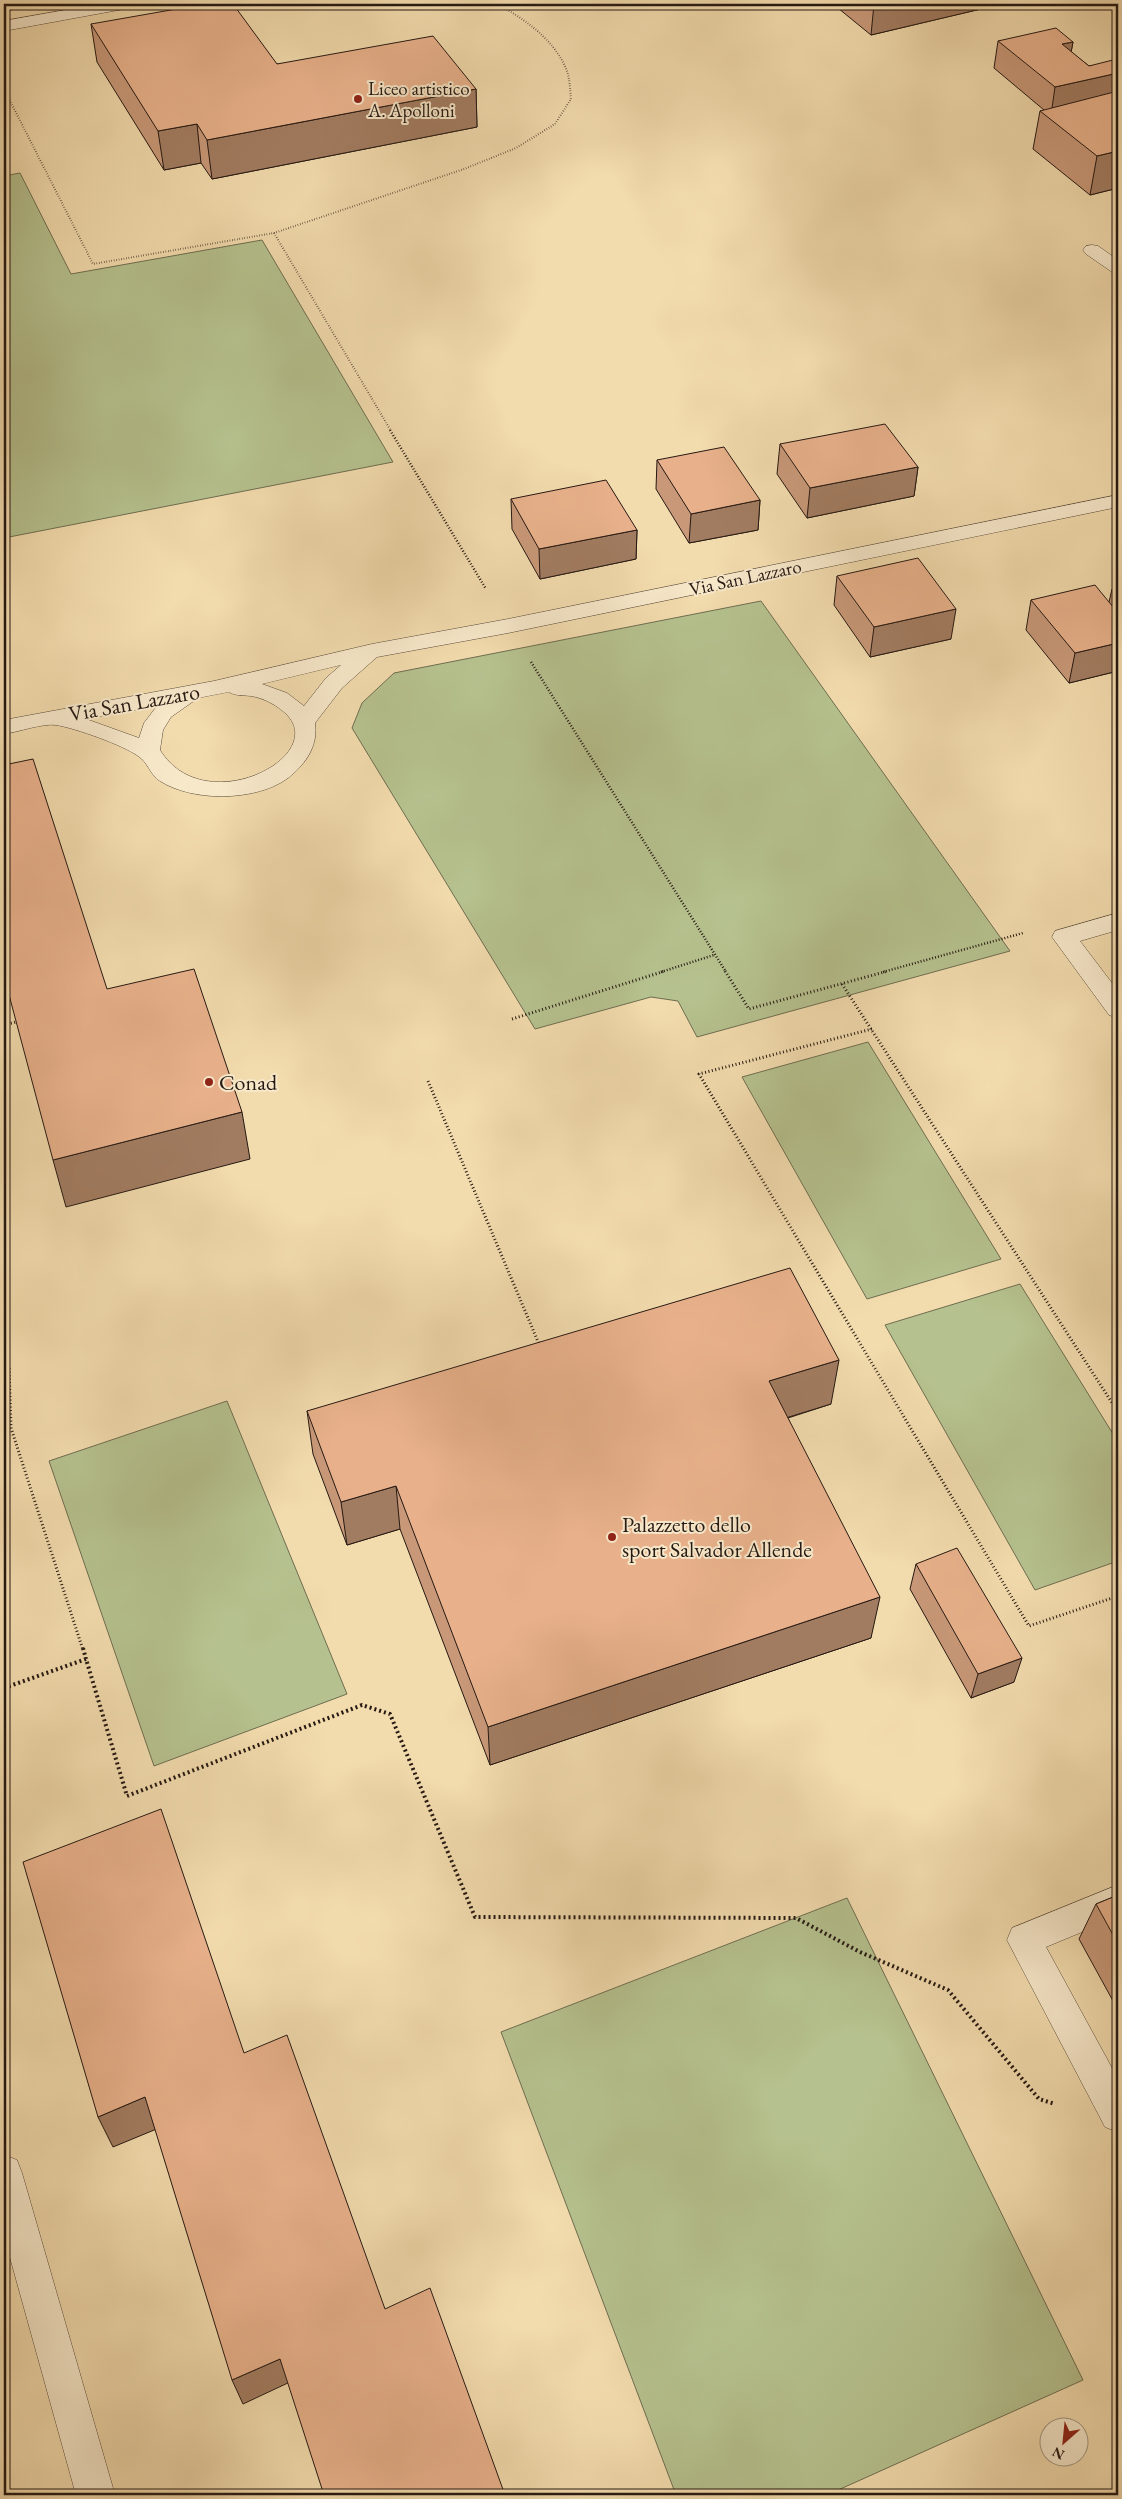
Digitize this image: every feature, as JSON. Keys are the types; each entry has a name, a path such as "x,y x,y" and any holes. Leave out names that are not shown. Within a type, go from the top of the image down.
{"street":[{"path":"4,26 124,4"},
{"path":"1114,4 1118,6"},
{"path":"1092,250 1118,268"},
{"name":"Via San Lazzaro","path":"4,727 214,688 372,651 508,626 1118,500"},
{"name":"Via San Lazzaro","path":"53,717 91,728 148,751 152,725 166,709 190,695 214,688 249,688 273,694 294,707 304,722 334,683 372,651"},
{"path":"148,751 158,768 176,780 191,786 218,790 257,784 280,774 298,756 306,739 304,722"},
{"path":"1118,921 1064,938 1118,1009"},
{"path":"1118,1901 1024,1940 1118,2114"},
{"path":"4,2173 96,2495"}],"path":[{"path":"4,89 94,264 274,233 464,169 516,148 555,124 570,99 567,72 554,49 524,18 497,4"},
{"path":"274,233 435,507 489,593"},
{"path":"508,626 749,1010 1035,930 1064,938"},
{"path":"512,1019 714,955"},
{"path":"842,984 1118,1412"},
{"path":"4,1025 22,1020"},
{"path":"872,1029 699,1074 1029,1626 1118,1596"},
{"path":"428,1081 540,1345"},
{"path":"4,1330 9,1369 12,1428 86,1659 127,1796 362,1705 390,1714 475,1917 796,1918 860,1952 948,1990 1039,2098 1056,2105"},
{"path":"4,1688 86,1659"}],"green space":[{"path":"20,173 71,274 262,240 393,462 4,538 4,176"},
{"path":"761,601 1010,951 697,1037 678,1001 651,997 535,1029 352,728 362,703 394,673"},
{"path":"868,1042 1001,1259 867,1299 742,1077"},
{"path":"1020,1284 1118,1442 1118,1561 1035,1590 885,1325"},
{"path":"227,1401 347,1694 154,1766 49,1461"},
{"path":"847,1898 1083,2380 827,2495 676,2495 501,2032"}],"building":[{"path":"205,4 233,4 277,64 433,36 476,89 207,140 197,124 158,131 91,24"},
{"path":"1056,28 1073,42 1062,44 1089,66 1113,60 1118,64 1118,73 1055,87 998,41"},
{"path":"1118,91 1118,151 1097,156 1040,111"},
{"path":"885,424 918,467 810,488 780,444"},
{"path":"724,447 760,500 691,514 657,460"},
{"path":"606,480 637,530 539,549 511,499"},
{"path":"918,558 956,609 874,627 837,576"},
{"path":"1095,585 1118,613 1118,643 1075,653 1031,600"},
{"path":"1118,588 1118,596 1112,589"},
{"path":"33,759 107,989 194,969 242,1112 53,1160 4,976 4,765"},
{"name":"Palazzetto dello sport Salvador Allende","path":"790,1268 839,1360 769,1381 880,1597 488,1727 396,1486 341,1502 307,1411"},
{"path":"957,1548 1022,1658 978,1674 916,1564"},
{"path":"161,1809 244,2053 287,2035 385,2309 430,2288 505,2495 324,2495 280,2359 232,2380 145,2097 98,2117 23,1862"},
{"path":"1118,1895 1118,1944 1096,1904"}],"place":[{"name":"Liceo artistico A. Apolloni","path":"358,99"},
{"name":"Conad","path":"209,1082"},
{"name":"Palazzetto dello sport Salvador Allende","path":"612,1537"}]}
